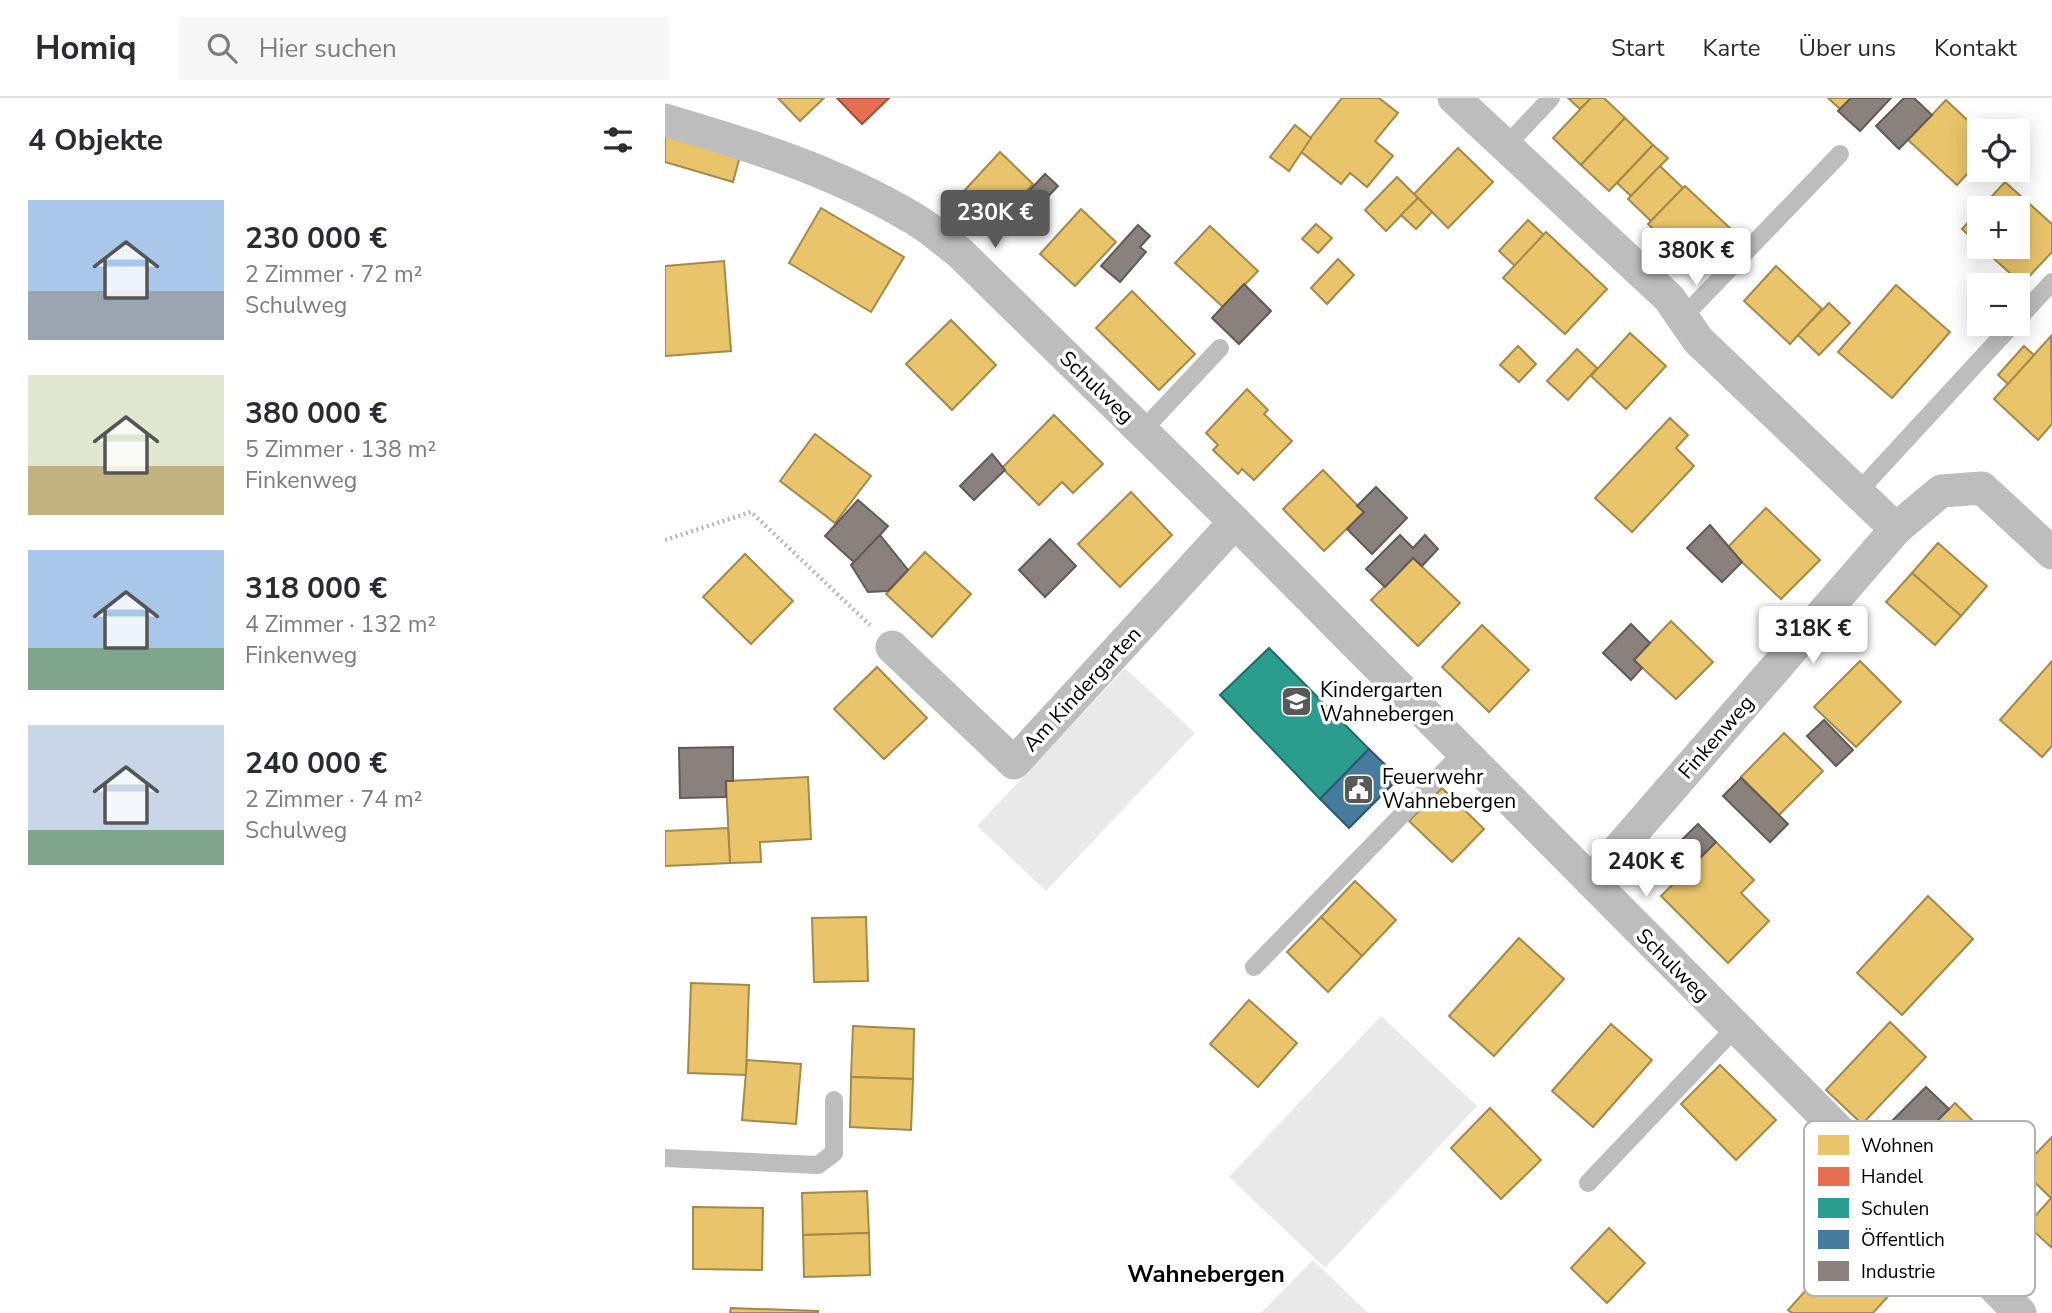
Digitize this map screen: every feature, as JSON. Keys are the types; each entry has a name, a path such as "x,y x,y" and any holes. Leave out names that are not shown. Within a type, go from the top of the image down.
{"street":[{"path":"1454,98 1669,298 1698,340 1896,529"},
{"name":"Schulweg","path":"665,120 767,150 816,169 912,217 958,252 1235,522 1828,1121"},
{"name":"Finkenweg","path":"1591,881 1896,529 1941,491 1982,488 2052,553"},
{"name":"Am Kindergarten","path":"892,647 1014,762 1235,522"},
{"name":"Schulweg","path":"2003,1296 2020,1313"}],"lane":[{"path":"1507,145 1551,98"},
{"path":"1683,317 1840,154"},
{"path":"2030,306 2052,282"},
{"path":"1857,493 2002,336"},
{"path":"1142,431 1220,348"},
{"path":"1254,967 1463,752"},
{"path":"1588,1183 1735,1028"},
{"path":"665,1158 818,1165 834,1153 834,1100"}],"path":[{"path":"665,540 751,512 892,647"}],"shaded area":[{"path":"1125,668 1195,733 1046,891 977,826"},
{"path":"1381,1016 1477,1106 1325,1268 1229,1177"},
{"path":"1313,1260 1368,1313 1261,1313"}],"building: Wohnen":[{"path":"778,98 824,98 800,121"},
{"path":"1342,98 1379,98 1398,113 1375,141 1393,156 1367,187 1350,173 1341,184 1300,151"},
{"path":"1568,98 1591,98 1580,109"},
{"path":"1591,98 1604,98 1625,118 1581,165 1553,138"},
{"path":"1828,98 1851,98 1840,109"},
{"path":"1946,100 1967,120 1967,174 1957,185 1908,140"},
{"path":"1625,118 1653,145 1609,191 1581,165"},
{"path":"1295,125 1311,138 1289,171 1270,157"},
{"path":"665,134 740,156 733,182 665,162"},
{"path":"1653,145 1668,158 1631,196 1617,183"},
{"path":"1458,148 1493,182 1448,228 1414,194"},
{"path":"1000,152 1033,184 998,222 964,191"},
{"path":"1660,166 1683,188 1651,221 1628,199"},
{"path":"1397,177 1418,198 1386,231 1365,210"},
{"path":"2005,182 2021,196 1992,196"},
{"path":"1685,186 1730,228 1692,267 1648,224"},
{"path":"1418,198 1432,212 1416,229 1401,215"},
{"path":"2030,204 2052,224 2052,252 2030,275 2030,273 2010,273 1994,259 2030,259"},
{"path":"821,208 904,257 871,312 789,263"},
{"path":"1081,209 1116,242 1075,286 1040,254"},
{"path":"1528,220 1544,235 1515,266 1499,251"},
{"path":"1316,224 1332,238 1318,253 1302,239"},
{"path":"1210,226 1258,271 1223,307 1175,263"},
{"path":"1546,232 1607,289 1565,334 1503,278"},
{"path":"1338,259 1354,275 1327,304 1311,288"},
{"path":"724,261 731,351 665,356 665,266"},
{"path":"1776,266 1822,309 1790,344 1744,301"},
{"path":"1896,285 1950,332 1892,398 1838,352"},
{"path":"1132,291 1195,354 1159,390 1096,328"},
{"path":"1829,303 1850,323 1819,355 1798,335"},
{"path":"951,320 996,365 952,410 906,364"},
{"path":"1630,333 1666,366 1626,409 1591,376"},
{"path":"2051,336 2052,424 2038,440 1994,399"},
{"path":"1518,346 1536,364 1519,382 1500,365"},
{"path":"2024,346 2034,355 2008,384 1998,375"},
{"path":"1577,349 1597,368 1568,400 1547,381"},
{"path":"1247,389 1268,410 1264,414 1292,441 1254,480 1242,469 1238,474 1213,450 1218,445 1206,433"},
{"path":"1054,415 1103,464 1073,493 1062,482 1039,505 1002,468"},
{"path":"1670,418 1688,435 1676,448 1694,466 1632,532 1595,498"},
{"path":"815,434 871,476 835,523 780,481"},
{"path":"1323,470 1364,512 1324,551 1283,509"},
{"path":"1131,492 1172,535 1120,587 1078,544"},
{"path":"1766,508 1820,560 1781,599 1727,548"},
{"path":"1938,543 1987,586 1961,616 1912,573"},
{"path":"925,552 971,594 932,637 886,594"},
{"path":"745,554 793,601 751,644 703,597"},
{"path":"1413,558 1460,603 1418,646 1371,600"},
{"path":"1912,573 1961,616 1935,645 1886,602"},
{"path":"1671,621 1713,662 1676,699 1634,660"},
{"path":"1482,625 1529,670 1489,712 1442,667"},
{"path":"1860,661 1901,702 1856,747 1814,707"},
{"path":"2052,661 2052,746 2042,757 2000,720"},
{"path":"877,667 927,718 884,759 834,709"},
{"path":"1784,733 1823,771 1779,815 1741,777"},
{"path":"808,777 811,839 760,842 761,862 730,863 726,781"},
{"path":"1442,788 1484,829 1452,862 1409,821"},
{"path":"728,828 730,863 665,866 665,831"},
{"path":"1716,842 1754,880 1741,893 1769,921 1728,963 1661,896"},
{"path":"1355,881 1396,920 1362,956 1321,917"},
{"path":"1928,896 1973,939 1902,1015 1857,973"},
{"path":"866,917 868,981 814,982 812,918"},
{"path":"1321,917 1362,956 1328,992 1287,952"},
{"path":"1519,938 1564,979 1494,1056 1449,1016"},
{"path":"691,983 749,985 746,1075 688,1073"},
{"path":"1249,1000 1297,1043 1258,1087 1210,1044"},
{"path":"1890,1022 1926,1057 1865,1121 1859,1121 1826,1090"},
{"path":"1611,1024 1652,1060 1593,1127 1552,1091"},
{"path":"853,1026 914,1029 913,1079 851,1077"},
{"path":"747,1060 801,1064 796,1124 742,1120"},
{"path":"1720,1065 1776,1120 1736,1160 1681,1104"},
{"path":"851,1077 913,1079 911,1130 850,1127"},
{"path":"1955,1103 1973,1121 1937,1121"},
{"path":"1490,1108 1541,1160 1501,1199 1451,1148"},
{"path":"2052,1137 2051,1198 2035,1183 2035,1155"},
{"path":"867,1191 869,1233 803,1235 802,1193"},
{"path":"2052,1197 2052,1248 2035,1232 2035,1216"},
{"path":"693,1207 763,1208 762,1270 693,1269"},
{"path":"1609,1228 1645,1263 1607,1303 1571,1268"},
{"path":"869,1233 870,1275 804,1277 803,1235"},
{"path":"1804,1292 1804,1296 1888,1296 1873,1313 1792,1313 1788,1310"},
{"path":"731,1308 818,1311 818,1313 730,1313"}],"building: Handel":[{"path":"837,98 889,98 862,124"}],"building: Schulen":[{"path":"1269,648 1369,749 1320,799 1220,695"}],"building: Öffentlich":[{"name":"Feuerwehr Wahnebergen","path":"1369,749 1399,778 1349,828 1320,799"}],"building: Industrie":[{"path":"1851,98 1891,98 1860,131 1838,111"},
{"path":"1904,98 1914,98 1932,115 1899,149 1876,126"},
{"path":"1045,174 1058,186 1024,222 1011,210"},
{"path":"1138,225 1150,236 1140,247 1146,252 1120,282 1101,266"},
{"path":"1244,284 1271,311 1239,344 1212,318"},
{"path":"992,454 1005,470 974,500 960,486"},
{"path":"1376,487 1407,518 1372,554 1347,529 1364,512 1357,506"},
{"path":"858,500 888,526 855,563 825,536"},
{"path":"1710,525 1742,562 1722,582 1687,548"},
{"path":"880,535 908,570 888,591 868,592 851,565"},
{"path":"1400,535 1413,548 1425,535 1438,549 1422,566 1413,558 1385,587 1366,569"},
{"path":"1050,539 1076,566 1045,597 1019,570"},
{"path":"1631,624 1650,643 1634,660 1642,668 1631,680 1603,653"},
{"path":"1824,720 1853,750 1836,766 1807,736"},
{"path":"733,747 733,781 726,781 726,797 680,798 679,748"},
{"path":"1741,778 1788,824 1770,842 1723,796"},
{"path":"1698,824 1716,842 1679,879 1661,860"},
{"path":"1926,1087 1949,1109 1937,1121 1893,1120"}],"place":[{"name":"Kindergarten Wahnebergen","path":"1297,702"},
{"name":"Feuerwehr Wahnebergen","path":"1359,789"}],"district":[{"name":"Wahnebergen","path":"1206,1274"}]}
